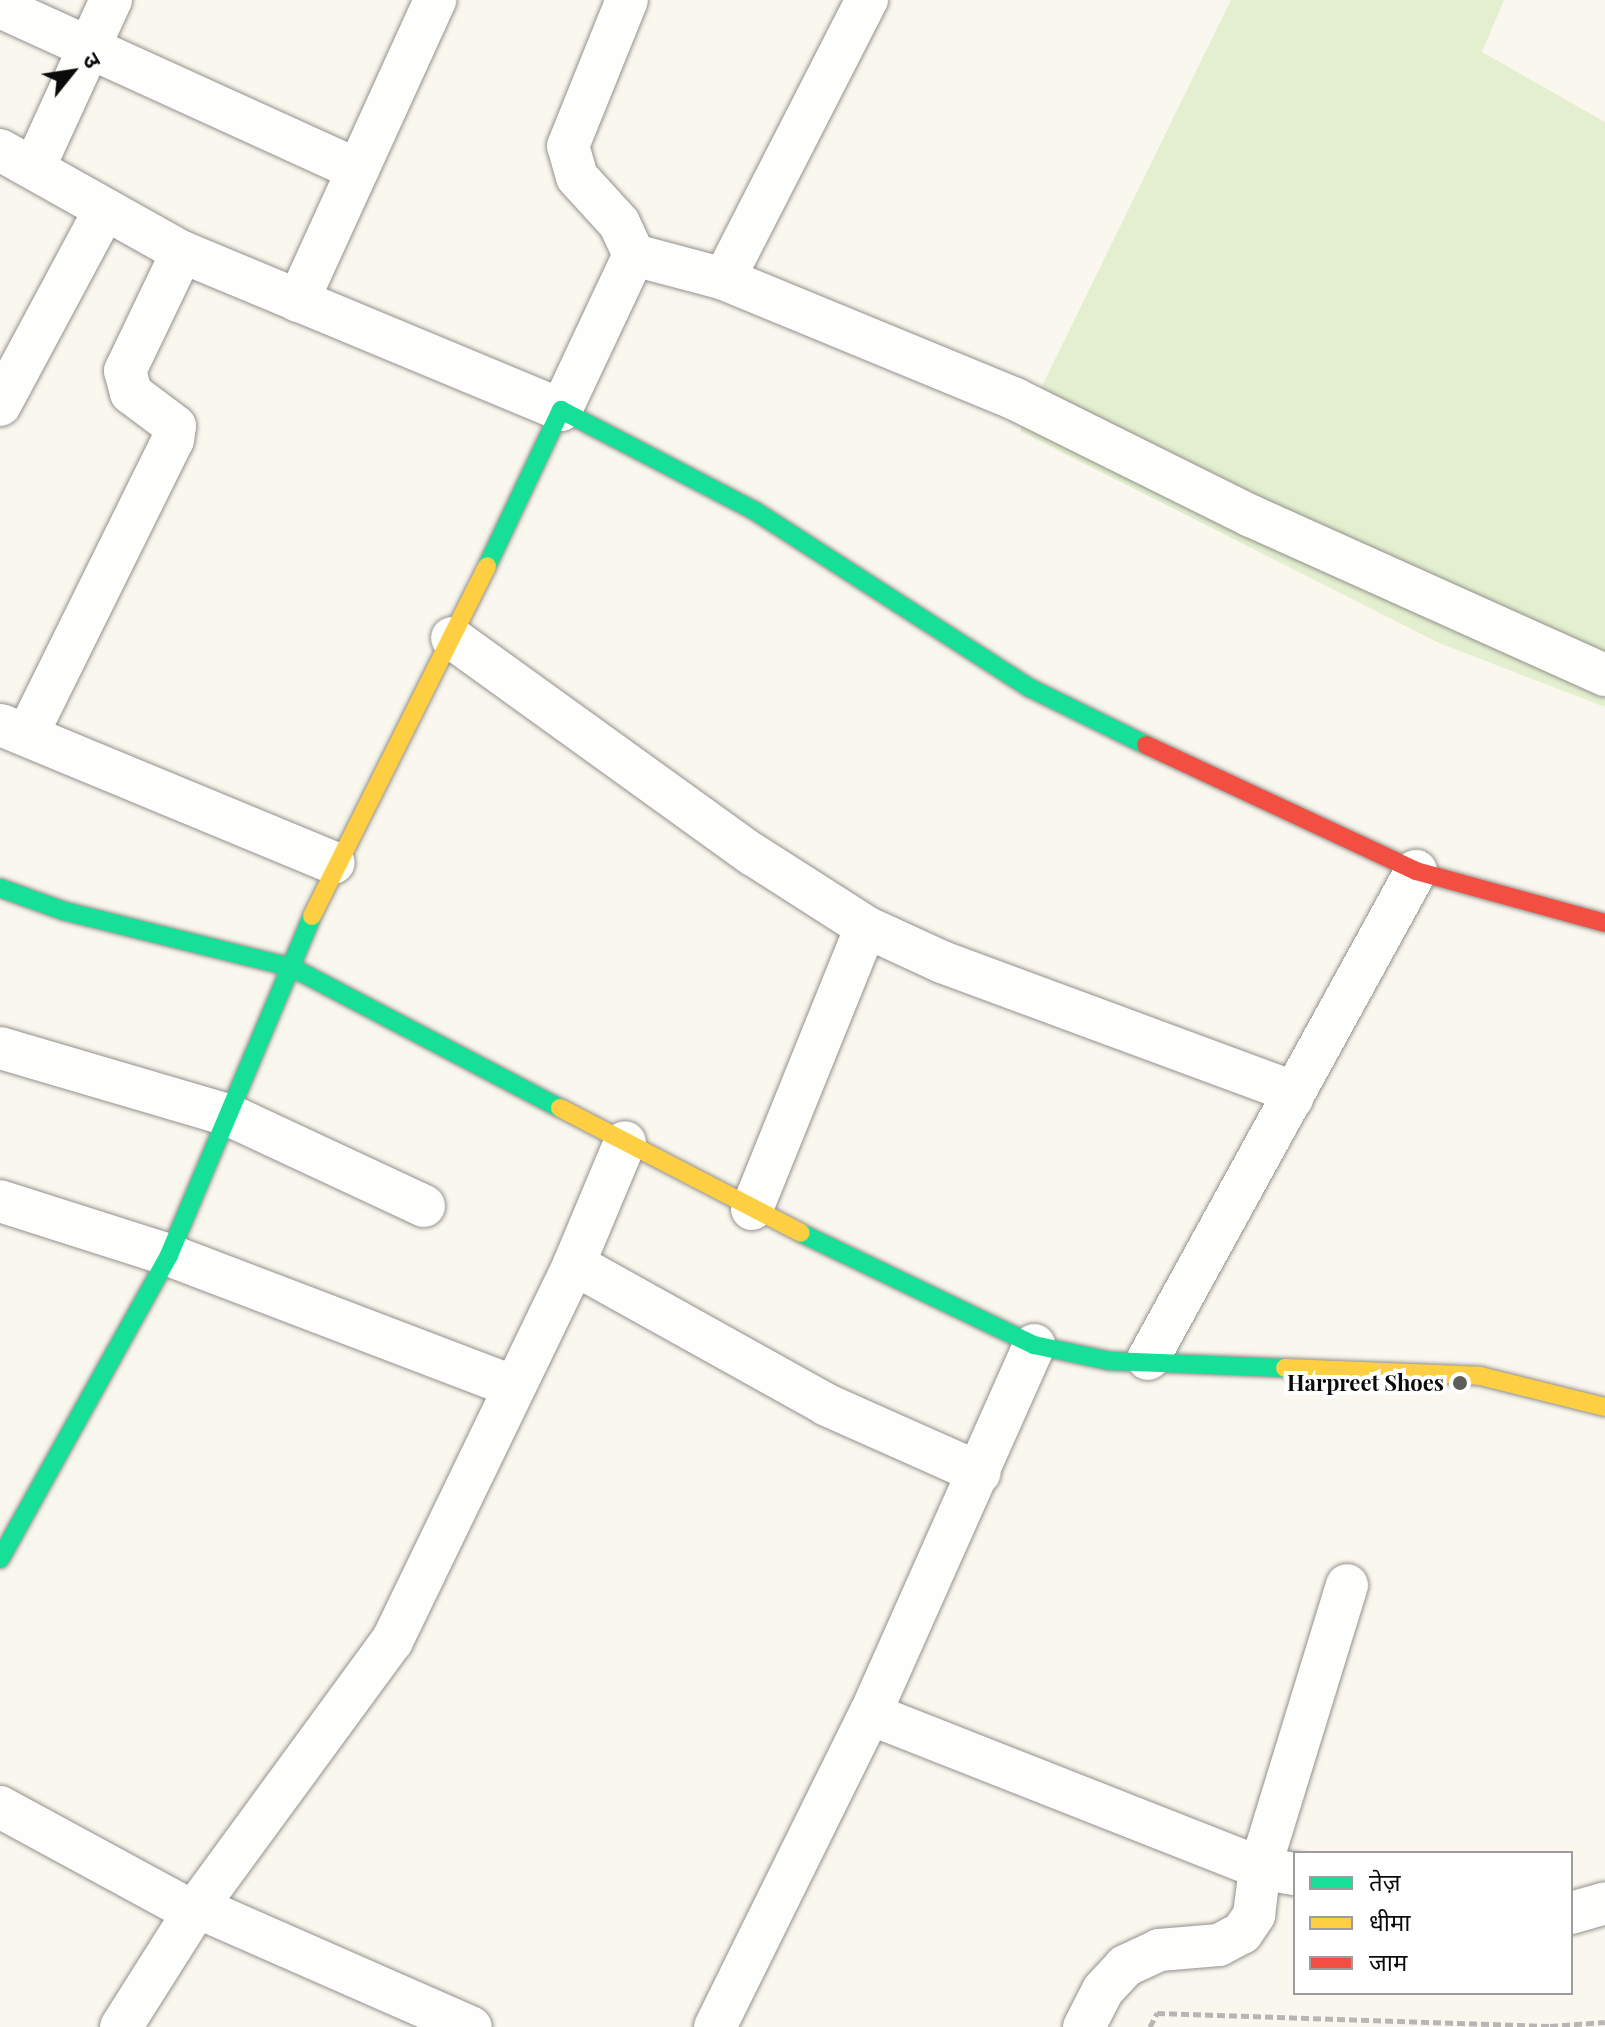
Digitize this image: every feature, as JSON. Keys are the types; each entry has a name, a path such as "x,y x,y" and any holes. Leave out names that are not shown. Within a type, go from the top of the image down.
{"street":[{"path":"111,0 89,45 17,159 182,252 561,410 755,511 1030,688 1416,871 1605,923"},
{"path":"298,301 435,0"},
{"path":"627,0 568,146 577,177 619,223 634,255 724,279 1015,399 1251,516 1605,675"},
{"path":"724,279 867,0"},
{"path":"0,7 358,170"},
{"path":"0,405 105,209"},
{"path":"182,252 125,371 131,393 175,426 173,440 13,730 334,863"},
{"path":"0,1559 8,1516 169,1255 231,1116 334,863 452,638 634,255"},
{"path":"452,638 764,862 866,927 942,962 1294,1092 1292,1099"},
{"path":"1148,1359 1416,871"},
{"path":"0,888 64,911 291,967 752,1209 1034,1345 1081,1358 1480,1376 1605,1407"},
{"path":"752,1209 866,927"},
{"path":"0,1048 231,1116 424,1206"},
{"path":"121,2027 197,1907 392,1641 574,1264 625,1142"},
{"path":"0,1201 169,1255 514,1387"},
{"path":"574,1264 827,1405 980,1473"},
{"path":"715,2027 870,1714 980,1473 1034,1345"},
{"path":"1084,2027 1103,1990 1125,1966 1159,1950 1219,1945 1242,1933 1254,1915 1278,1871 1347,1585"},
{"path":"870,1714 1278,1871"},
{"path":"0,1807 182,1906 197,1907 471,2027"},
{"path":"1573,1912 1605,1903"}],"path":[{"path":"1150,2027 1157,2013 1550,2026 1605,2022"}],"green space":[{"path":"1231,0 1504,0 1482,52 1605,122 1605,707 1439,643 1020,431"}],"traffic: fast":[{"path":"487,566 561,410 755,511 1030,688 1146,745"},
{"path":"0,888 64,911 291,967 560,1108"},
{"path":"0,1559 169,1255 312,916"},
{"path":"801,1233 1034,1345 1110,1361 1285,1368"}],"traffic: slow":[{"path":"312,916 487,566"},
{"path":"560,1108 801,1233"},
{"path":"1285,1368 1480,1376 1605,1407"}],"traffic: jam":[{"path":"1146,745 1416,871 1605,923"}],"place":[{"name":"Harpreet Shoes","path":"1460,1383"}]}
